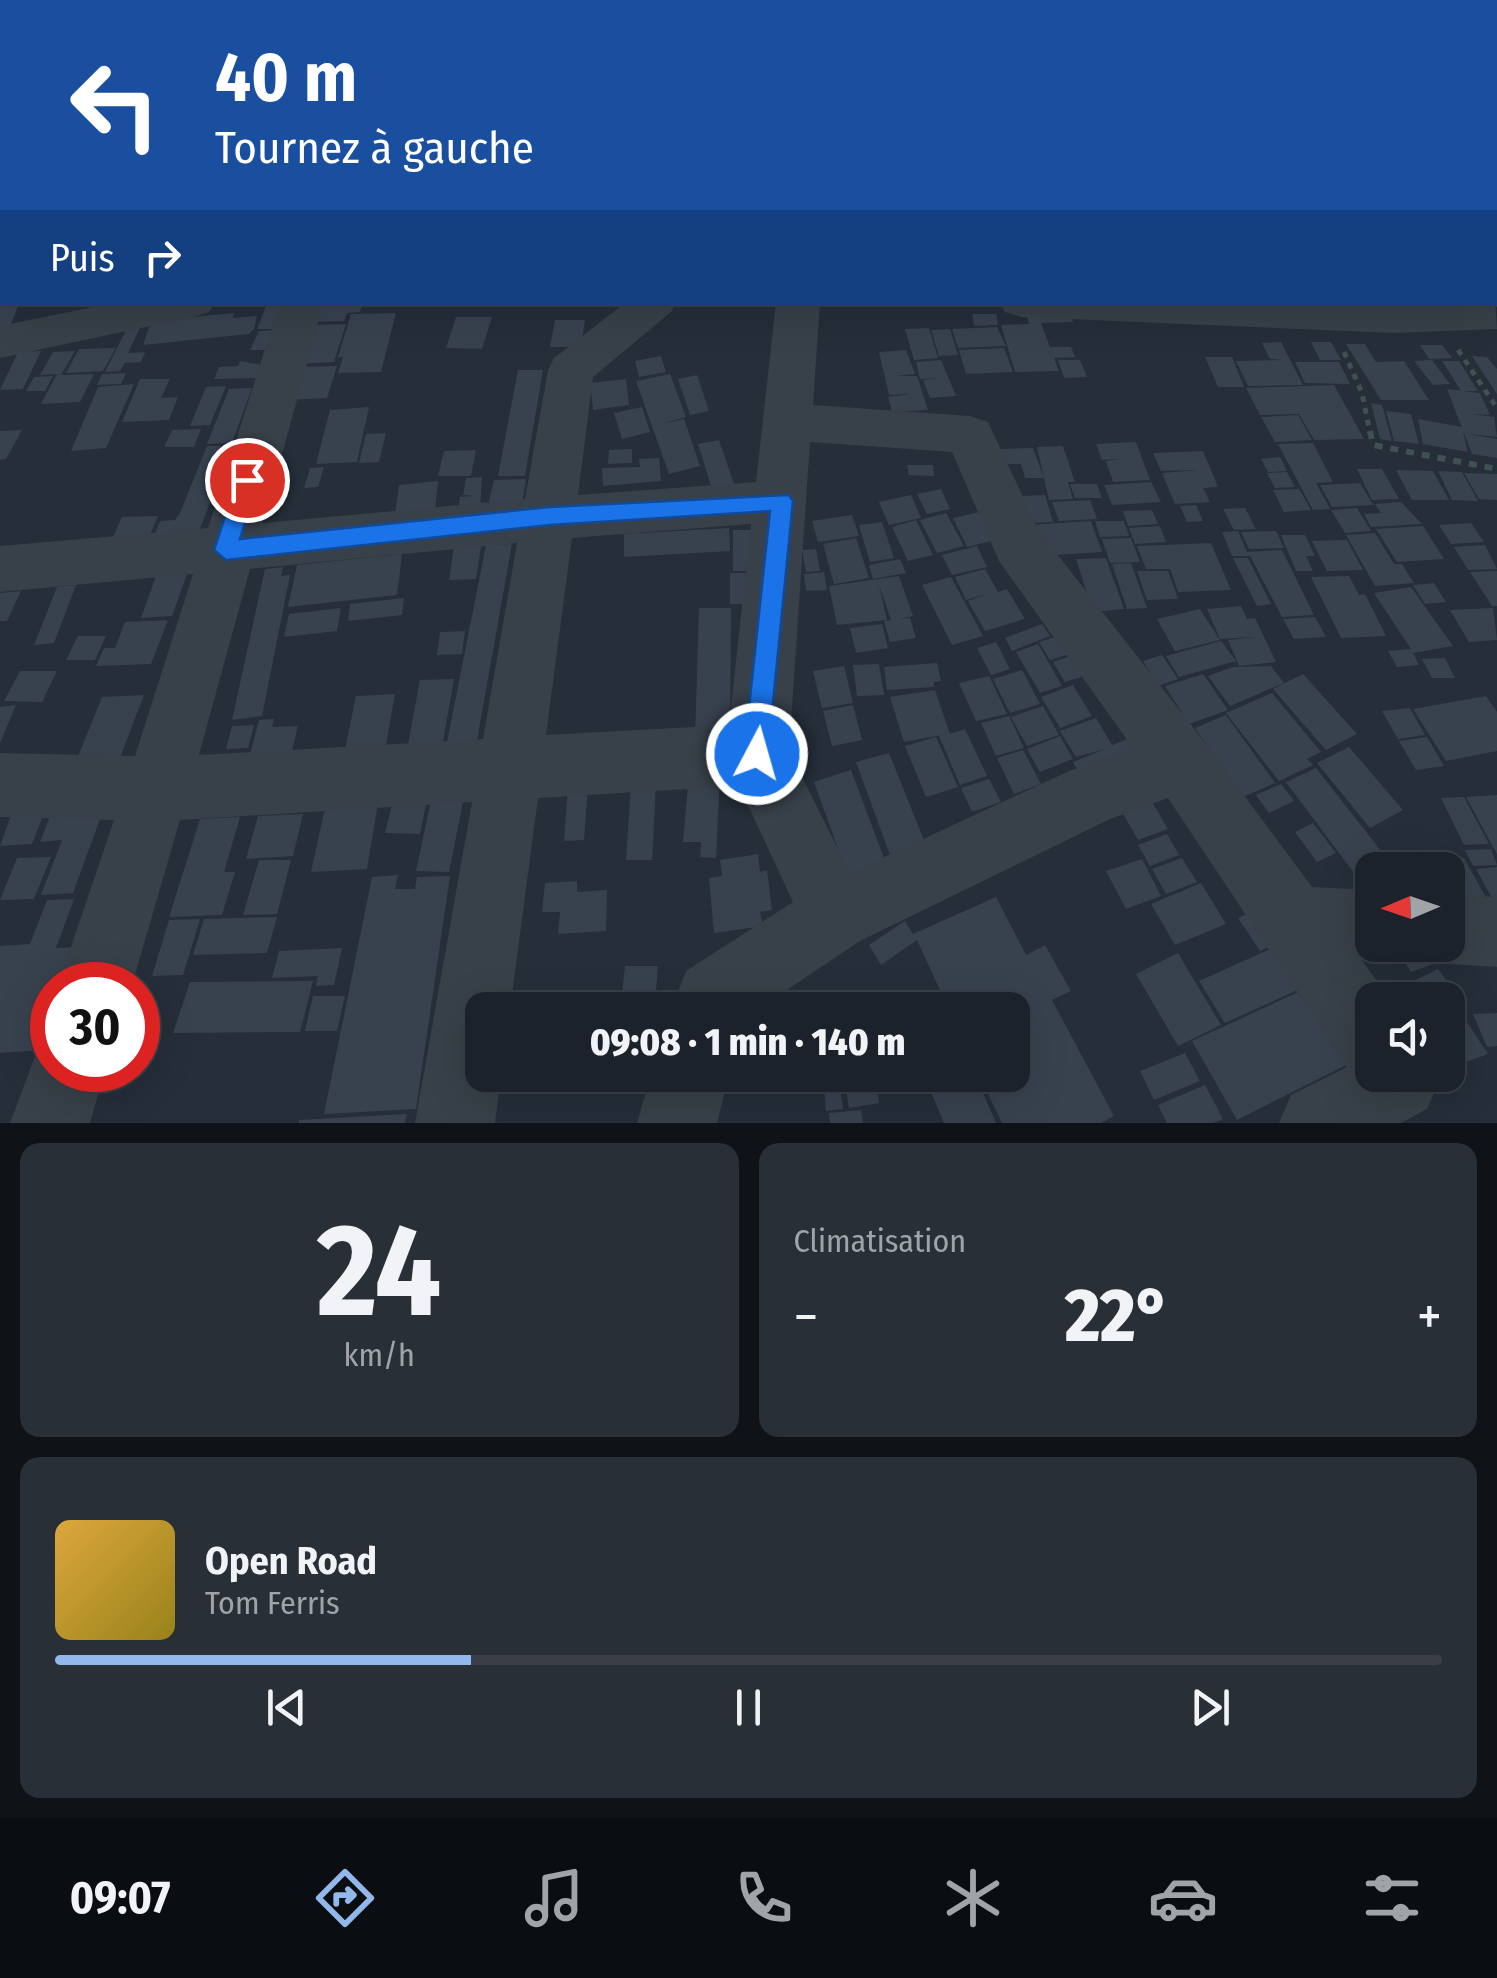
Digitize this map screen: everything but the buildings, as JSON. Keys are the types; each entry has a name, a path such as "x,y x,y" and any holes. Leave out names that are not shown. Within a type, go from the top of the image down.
{"street":[{"path":"0,342 179,305"},
{"path":"103,962 160,788 226,550 301,305"},
{"path":"455,1123 571,370 651,305"},
{"path":"798,305 757,754 835,916"},
{"path":"1087,305 1328,316 1402,312 1497,314"},
{"path":"790,422 970,435 1018,545 1180,762 1355,1014"},
{"path":"0,569 550,516 782,501"},
{"path":"0,785 160,788 757,754"},
{"path":"720,992 835,916 1092,794 1180,762"},
{"path":"1294,921 1355,924"},
{"path":"1465,930 1497,932"},
{"path":"50,1123 60,1092"},
{"path":"677,1123 685,1092"},
{"path":"1319,1123 1380,1092"}],"path":[{"path":"1402,312 1497,408"},
{"path":"1328,316 1362,393 1374,444 1497,470"}],"route":[{"path":"247,480 226,550 550,516 782,501 757,754"}]}
